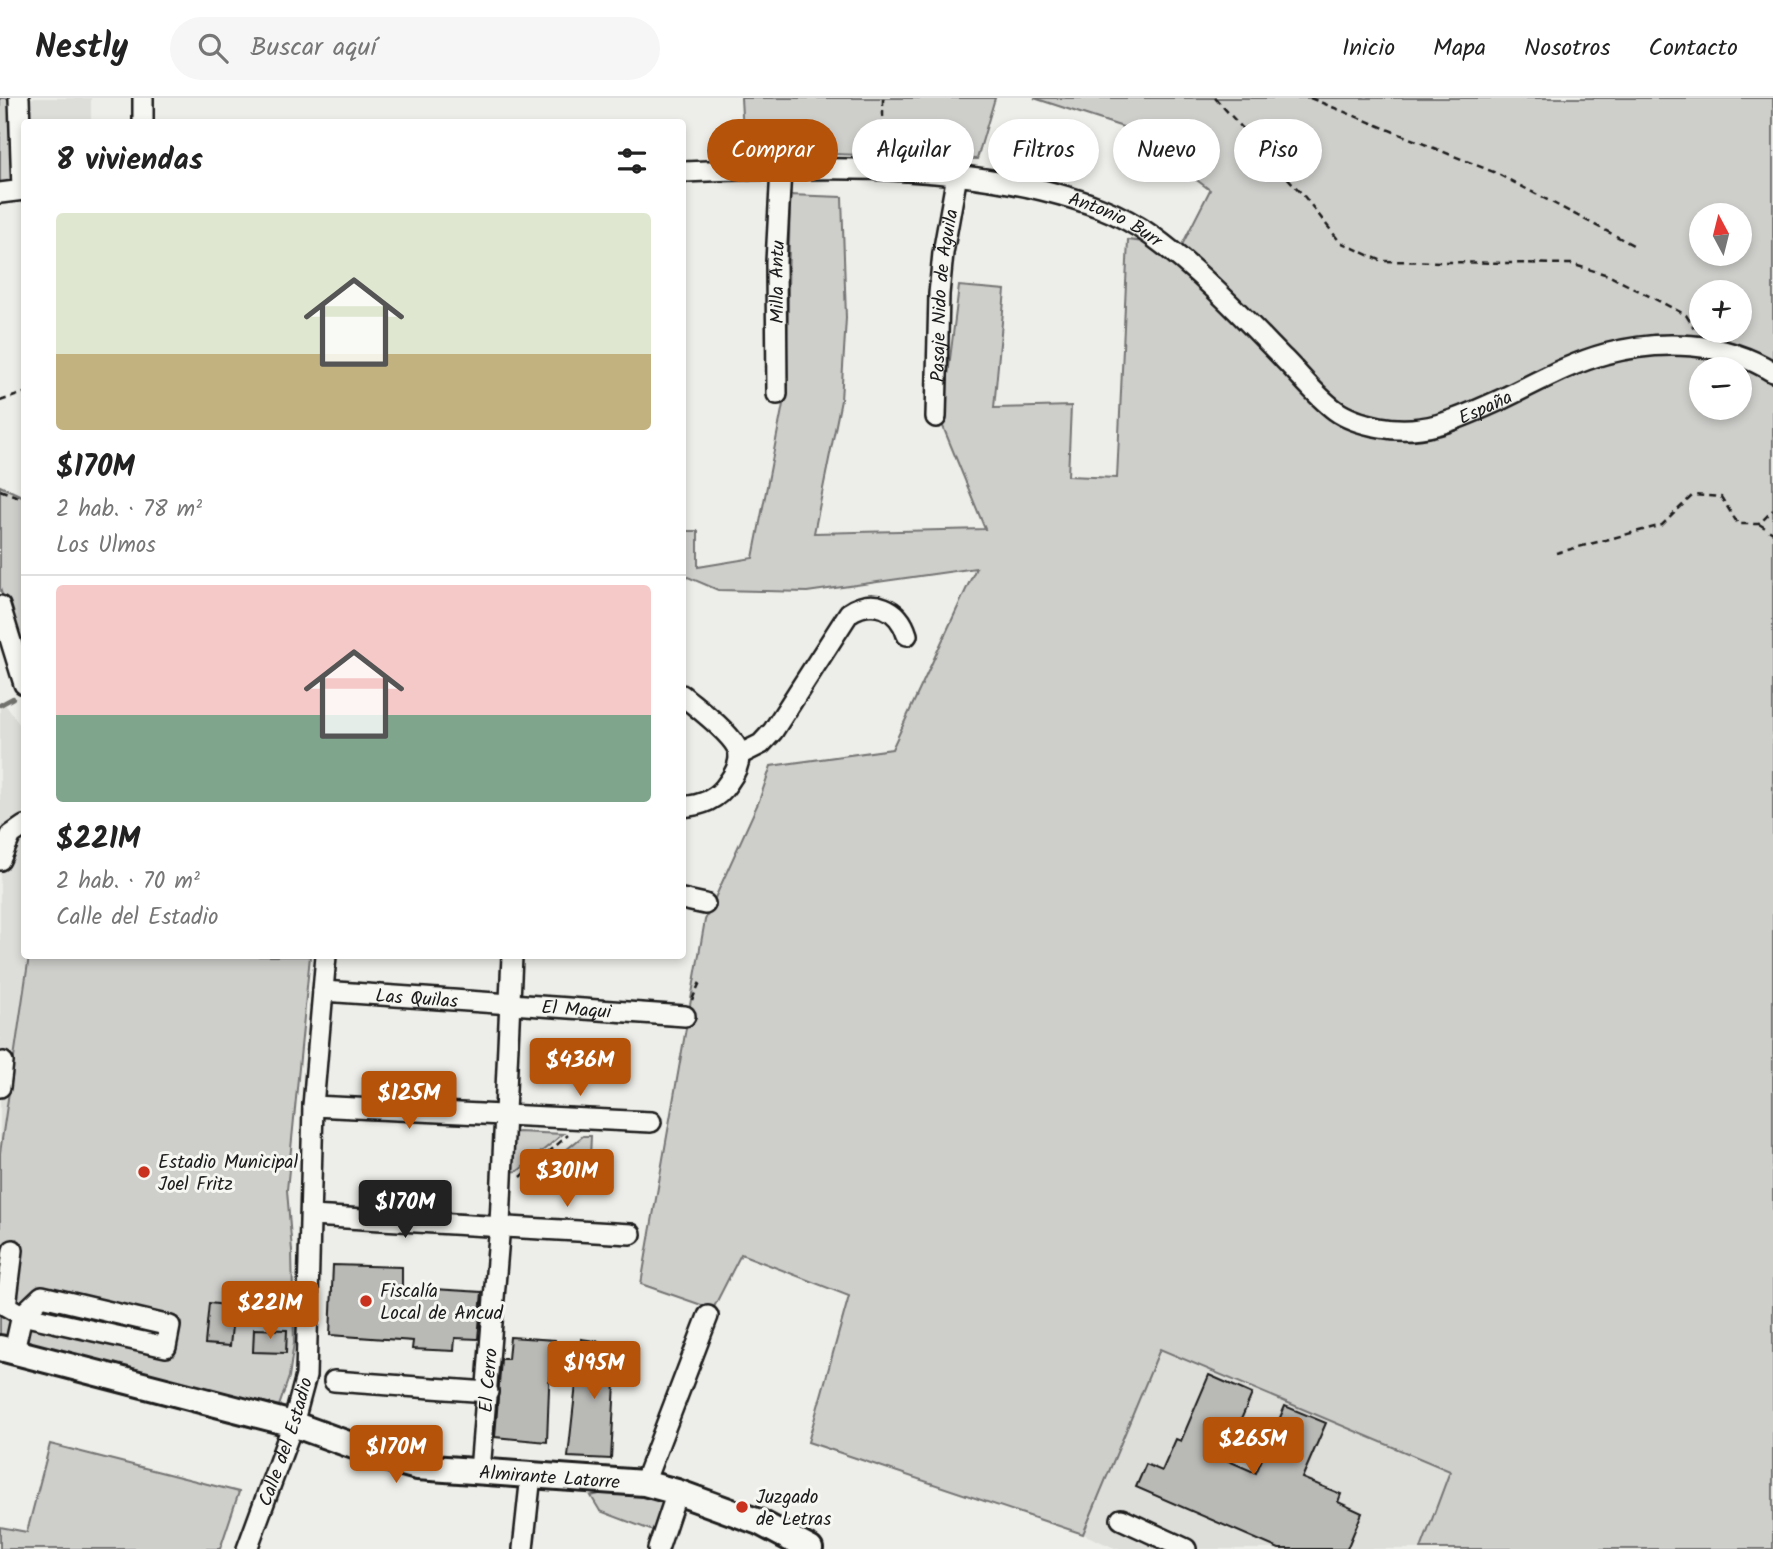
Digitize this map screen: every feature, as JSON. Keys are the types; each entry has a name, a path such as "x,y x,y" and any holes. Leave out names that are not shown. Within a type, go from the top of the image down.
{"main road":[{"name":"Almirante Latorre","path":"7,1349 293,1424 406,1464 433,1469 644,1483 759,1522 810,1549"}],"street":[{"path":"19,98 21,144"},
{"path":"143,98 143,119"},
{"name":"Antonio Burr","path":"686,172 707,171"},
{"name":"Antonio Burr","path":"974,178 1014,184 1101,206 1153,237 1231,306"},
{"name":"Milla Antu","path":"777,394 776,262 780,182"},
{"name":"Pasaje Nido de Águila","path":"936,417 939,294 943,253 956,182"},
{"path":"0,193 21,190"},
{"name":"España","path":"1231,306 1335,410 1363,423 1382,428 1422,429 1450,422 1573,366 1604,354 1641,347 1705,347 1738,354 1773,372"},
{"path":"0,606 21,674"},
{"path":"739,755 754,749 768,738 849,613 863,606 887,608 900,619 907,635"},
{"path":"686,699 723,731 738,749 739,755 734,772 720,794 702,804 686,806"},
{"path":"0,860 11,835 21,827"},
{"path":"686,901 705,904"},
{"name":"Calle del Estadio","path":"247,1549 293,1424 306,1376 313,1106 326,959"},
{"name":"El Cerro","path":"480,1471 500,1224 512,959"},
{"name":"Las Quilas","path":"323,991 510,1004"},
{"name":"El Maqui","path":"510,1004 685,1016"},
{"path":"0,1087 3,1062"},
{"path":"313,1106 651,1122"},
{"path":"311,1216 500,1224 632,1234"},
{"path":"7,1349 22,1315 42,1296 170,1326 166,1347 22,1315 6,1307 13,1250"},
{"path":"644,1483 708,1316"},
{"path":"334,1381 488,1392"},
{"path":"523,1549 531,1475"},
{"path":"658,1549 677,1492"},
{"path":"1121,1519 1186,1549"}],"path":[{"path":"883,98 883,119"},
{"path":"1215,98 1304,196 1339,242 1382,261 1572,264 1608,275 1686,315"},
{"path":"1310,98 1496,173 1635,246"},
{"path":"0,401 21,394"},
{"path":"0,490 21,498"},
{"path":"1556,553 1662,525 1693,495 1721,496 1738,524 1759,524 1773,534"},
{"path":"1759,524 1773,510"},
{"path":"502,1182 520,1177 587,1119"}],"shaded area":[{"path":"0,98 19,98 21,190 0,193"},
{"path":"30,98 91,98 91,119 31,119"},
{"path":"741,98 995,98 977,159 974,159 974,119 852,119 852,155 838,154 838,119 742,119"},
{"path":"1034,98 1773,98 1773,1549 1421,1549 1450,1471 1160,1349 1083,1534 808,1442 849,1296 741,1254 713,1309 641,1284 705,920 759,801 771,766 892,749 976,568 807,592 718,590 686,578 686,531 698,531 698,567 753,558 786,389 790,195 842,197 846,318 841,400 814,533 985,529 942,424 959,286 1005,290 994,408 1071,406 1068,476 1117,478 1128,240 1181,247 1210,190 1199,182 1220,182 1220,119 1113,119 1113,124"},
{"path":"0,486 21,496 21,655 0,588"},
{"path":"5,704 21,727 21,959 29,959 0,1153 0,706"},
{"name":"Estadio Municipal Joel Fritz","path":"29,959 310,959 287,1190 292,1251 294,1343 289,1377 279,1406 0,1340 0,1153"},
{"path":"511,1134 563,1134 518,1171 506,1172"},
{"path":"583,1136 591,1136 589,1178 538,1173"},
{"path":"1160,1349 1450,1471 1421,1549 1117,1549 1083,1534"},
{"path":"50,1444 239,1492 220,1549 0,1549 0,1527 27,1532"},
{"path":"607,1492 639,1494 663,1501 653,1531 600,1511 591,1496"}],"building":[{"path":"333,1265 402,1267 402,1287 482,1292 478,1339 455,1338 454,1351 412,1349 413,1341 330,1335"},
{"path":"209,1303 234,1306 230,1346 205,1344"},
{"path":"254,1329 287,1330 286,1353 253,1352"},
{"path":"510,1337 555,1340 553,1362 550,1361 547,1442 495,1437 501,1359 508,1359"},
{"path":"581,1339 617,1344 611,1459 568,1457"},
{"path":"1209,1375 1252,1394 1224,1459 1256,1473 1285,1406 1326,1423 1302,1478 1341,1494 1338,1502 1362,1513 1347,1549 1279,1549 1136,1487 1146,1464 1162,1471 1176,1439 1181,1441"}],"waterway":[{"path":"0,705 13,698"}],"place":[{"name":"Estadio Municipal Joel Fritz","path":"144,1172"},
{"name":"Fiscalía Local de Ancud","path":"366,1301"},
{"name":"Juzgado de Letras","path":"742,1507"}]}
